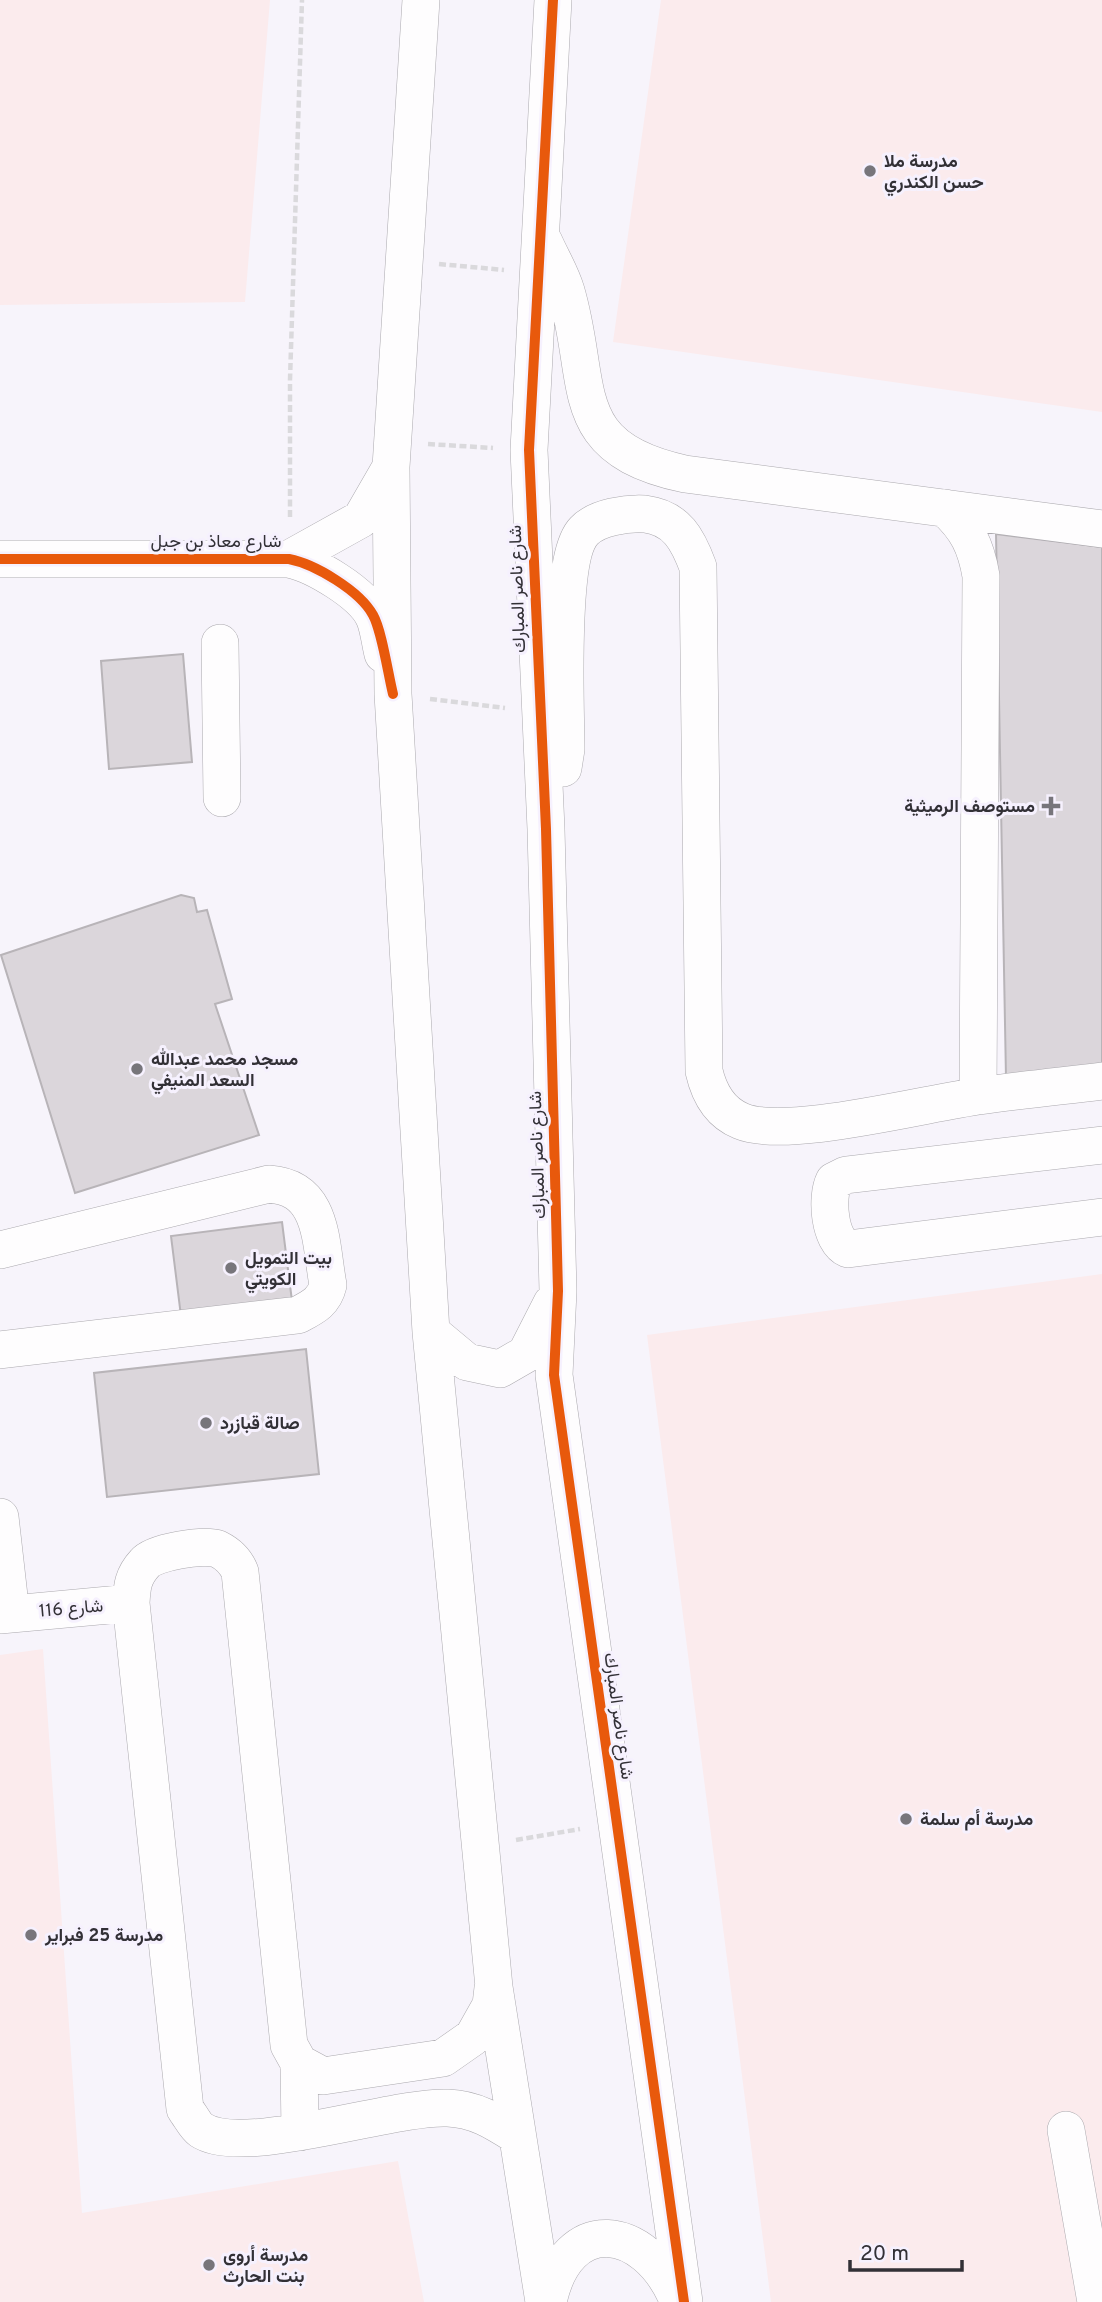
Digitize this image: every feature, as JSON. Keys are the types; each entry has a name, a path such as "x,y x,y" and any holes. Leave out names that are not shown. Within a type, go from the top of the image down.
{"street":[{"path":"421,0 392,454 393,694 431,1332 494,1987 516,2135 546,2302"},
{"name":"شارع ناصر المبارك","path":"553,0 529,450 545,829 558,1291 554,1375 682,2302"},
{"path":"541,255 566,289 586,394 596,423 612,444 634,459 685,474 1102,529"},
{"name":"شارع معاذ بن جبل","path":"289,559 361,519 392,454"},
{"path":"945,508 971,537 981,576 978,1096"},
{"path":"545,829 559,786 566,749 568,583 578,542 584,531 603,520 632,514 664,519 687,539 698,567 704,1071 708,1088 728,1113 741,1121 761,1125 815,1123 978,1096 1102,1082"},
{"name":"شارع معاذ بن جبل","path":"0,559 289,559 306,562 348,588 373,615 393,694"},
{"path":"220,643 222,798"},
{"path":"1102,1145 846,1175 834,1181 831,1192 834,1235 840,1245 848,1249 1102,1217"},
{"path":"0,1250 269,1184 284,1185 307,1199 315,1212 328,1284 326,1295 315,1307 298,1315 0,1350"},
{"path":"431,1332 467,1362 500,1369 526,1354 558,1291"},
{"name":"شارع 116","path":"0,1517 5,1615 131,1603"},
{"path":"300,2132 299,2063 289,2045 240,1572 236,1562 207,1547 156,1555 146,1561 133,1580 131,1603 185,2109 200,2130 223,2139 300,2132 446,2107 477,2112 516,2135"},
{"path":"299,2063 323,2076 443,2058 473,2037 491,2005 494,1987"},
{"path":"1066,2130 1096,2302"},
{"path":"546,2302 573,2251 598,2237 612,2236 643,2249 657,2262 682,2302"}],"path":[{"path":"289,559 290,380 302,0"},
{"path":"404,261 541,255"},
{"path":"392,454 529,450"},
{"path":"393,694 540,713"},
{"path":"481,1847 617,1823"}],"shaded area":[{"path":"0,0 270,0 245,302 0,305"},
{"name":"مدرسة ملا حسن الكندري","path":"661,0 1102,0 1102,412 613,342"},
{"name":"مدرسة أم سلمة","path":"1102,1274 1102,2302 771,2302 647,1335"},
{"path":"43,1649 82,2213 398,2161 424,2302 0,2302 0,1655"}],"building":[{"name":"مستوصف الرميثية","path":"996,534 1102,547 1102,1065 1006,1078"},
{"path":"183,654 192,762 109,769 101,661"},
{"name":"مسجد محمد عبدالله السعد المنيفي","path":"181,895 194,898 197,912 207,910 232,999 215,1004 259,1135 75,1193 1,955"},
{"name":"بيت التمويل الكويتي","path":"282,1222 292,1301 181,1316 171,1236"},
{"name":"صالة قبازرد","path":"306,1349 319,1474 107,1497 94,1373"}],"cycle path":[{"path":"553,0 529,450 546,829 558,1291 554,1375 684,2302"},
{"path":"0,559 289,559 300,562 336,580 367,606 379,631 393,694"}],"place":[{"name":"مدرسة ملا حسن الكندري","path":"870,171"},
{"name":"مستوصف الرميثية","path":"1051,806"},
{"name":"مسجد محمد عبدالله السعد المنيفي","path":"137,1069"},
{"name":"بيت التمويل الكويتي","path":"231,1268"},
{"name":"صالة قبازرد","path":"206,1423"},
{"name":"مدرسة أم سلمة","path":"906,1819"},
{"name":"مدرسة 25 فبراير","path":"31,1935"},
{"name":"مدرسة أروى بنت الحارث","path":"209,2265"}]}
